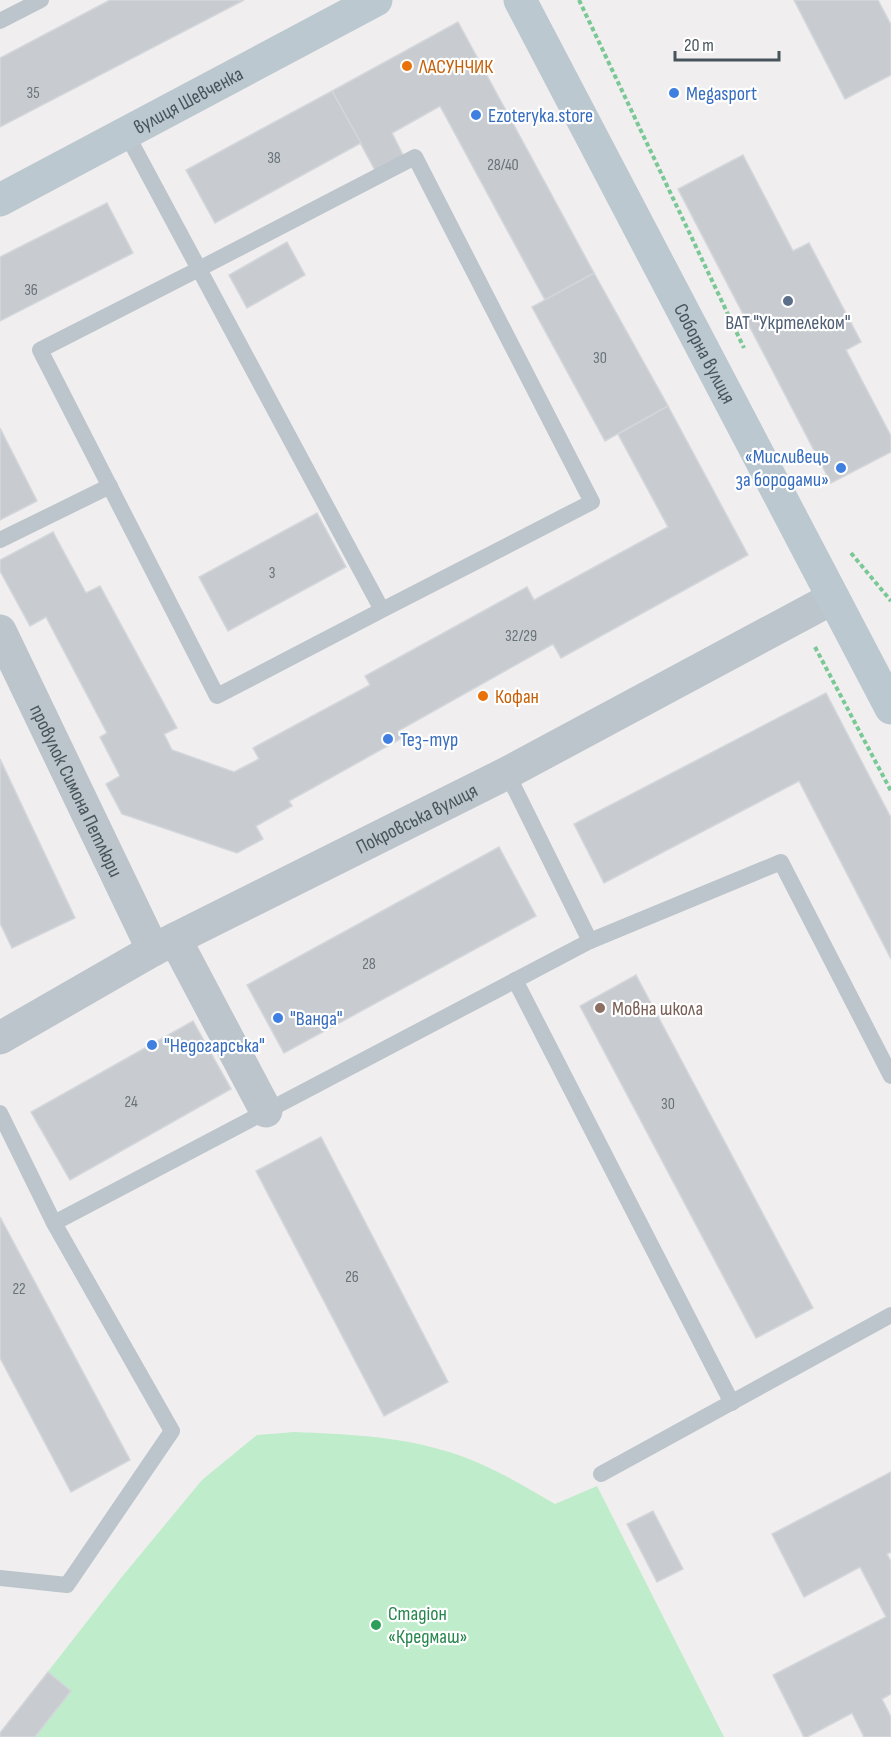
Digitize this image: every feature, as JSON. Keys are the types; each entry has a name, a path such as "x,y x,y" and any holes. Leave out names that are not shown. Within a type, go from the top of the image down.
{"street":[{"name":"вулиця Шевченка","path":"0,201 376,0"},
{"name":"Соборна вулиця","path":"520,0 891,708"},
{"name":"Покровська вулиця","path":"1,1034 164,945 507,773 833,597"},
{"name":"провулок Симона Петлюри","path":"0,631 164,945 266,1111"}],"lane":[{"path":"0,21 41,0"},
{"path":"126,133 382,610"},
{"path":"415,157 592,502 217,696 40,350 199,269 415,157"},
{"path":"0,540 110,486"},
{"path":"507,773 590,941"},
{"path":"54,1223 590,941 781,862 891,1076"},
{"path":"515,980 732,1402"},
{"path":"0,1113 54,1223 172,1431 67,1585 0,1578"},
{"path":"601,1474 891,1315"}],"path":[{"path":"579,0 747,354"},
{"path":"849,550 891,601"},
{"path":"815,647 891,791"}],"green space":[{"name":"Стадіон «Кредмаш»","path":"295,1432 351,1435 424,1445 486,1466 555,1504 597,1486 724,1737 0,1737 0,1733 121,1578 202,1480 257,1435"}],"building":[{"path":"110,0 244,0 0,127 0,58"},
{"path":"794,0 878,0 891,25 891,75 845,99"},
{"path":"458,22 594,273 545,300 440,106 392,133 404,157 376,172 332,91"},
{"path":"332,91 361,143 215,223 186,170"},
{"name":"ВАТ \"Укртелеком\"","path":"743,155 793,251 809,243 818,260 861,342 846,350 891,436 891,452 831,483 678,189"},
{"path":"107,203 133,253 0,321 0,257"},
{"path":"287,242 305,275 247,308 229,275"},
{"path":"594,273 668,406 605,441 532,307"},
{"path":"668,406 748,555 561,658 553,644 398,731 402,738 289,801 292,806 256,826 263,839 237,853 122,814 106,784 120,776 100,737 107,733 46,617 30,626 0,571 0,560 53,532 86,593 100,586 177,728 164,734 172,750 234,772 259,759 253,748 370,685 365,676 527,587 534,600 668,527 618,434"},
{"path":"0,428 37,501 0,520"},
{"path":"317,513 346,567 228,631 199,577"},
{"path":"826,693 891,818 891,959 799,781 604,883 574,824"},
{"path":"0,759 75,918 12,948 0,923"},
{"path":"499,847 536,916 284,1053 247,985"},
{"path":"636,975 813,1308 756,1338 580,1006"},
{"path":"193,1021 231,1089 70,1180 31,1112"},
{"path":"321,1137 448,1382 384,1416 256,1171"},
{"path":"0,1217 130,1460 71,1492 0,1358"},
{"path":"891,1472 891,1552 887,1554 891,1562 891,1694 882,1699 891,1717 891,1737 864,1737 852,1713 804,1737 773,1675 886,1617 860,1567 804,1597 772,1534"},
{"path":"653,1511 683,1569 657,1582 627,1524"},
{"path":"48,1672 71,1691 35,1737 0,1737 0,1733"}],"place":[{"name":"ЛАСУНЧИК","path":"407,66"},
{"name":"Megasport","path":"674,93"},
{"name":"Ezoteryka.store","path":"476,115"},
{"name":"ВАТ \"Укртелеком\"","path":"788,301"},
{"name":"«Мисливець за бородами»","path":"841,468"},
{"name":"Кофан","path":"483,696"},
{"name":"Тез-тур","path":"388,739"},
{"name":"Мовна школа","path":"600,1008"},
{"name":"\"Ванда\"","path":"278,1018"},
{"name":"\"Недогарська\"","path":"152,1045"},
{"name":"Стадіон «Кредмаш»","path":"376,1625"}]}
